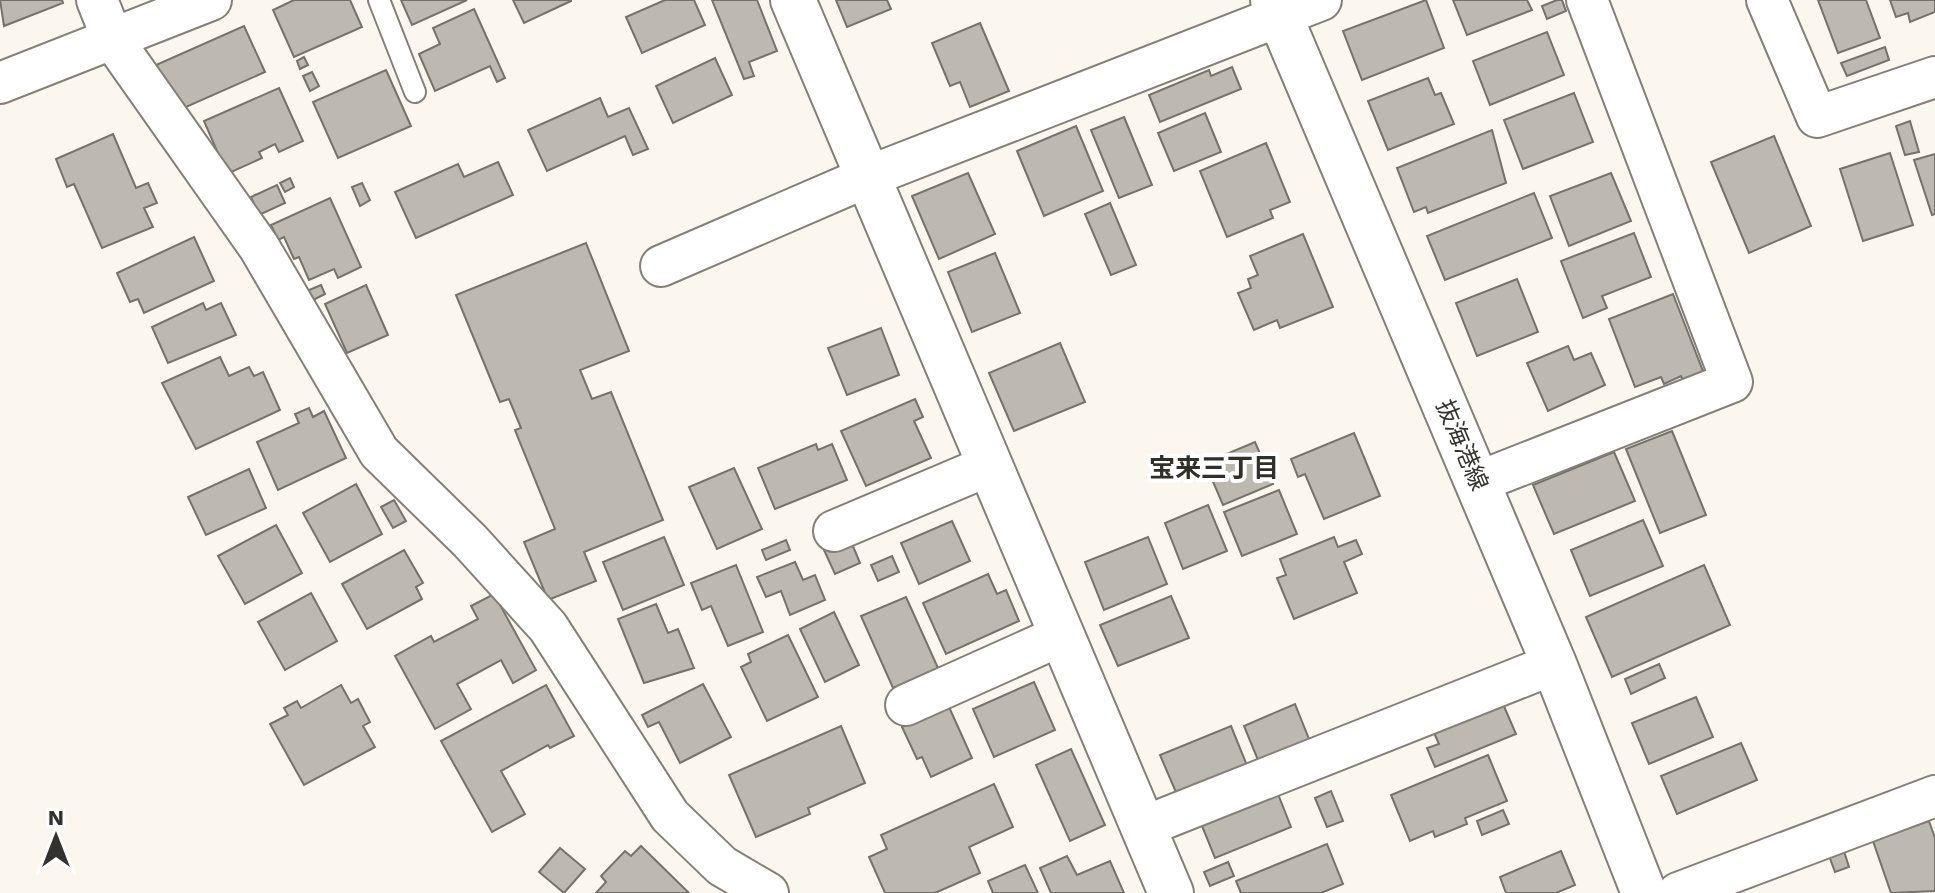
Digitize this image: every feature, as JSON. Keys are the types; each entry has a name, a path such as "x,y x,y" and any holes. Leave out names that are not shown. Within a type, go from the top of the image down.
{"street":[{"path":"97,0 113,40 259,247 379,452 470,541 548,627 670,816 722,866 768,893"},
{"path":"0,83 211,0"},
{"path":"793,0 1171,893"},
{"path":"661,266 867,177 1277,8 1321,0"},
{"path":"1478,482 1732,382 1587,0"},
{"path":"1767,0 1817,117 1935,77"},
{"name":"抜海港線","path":"1277,8 1554,664 1644,893"},
{"path":"834,531 990,465"},
{"path":"906,705 1062,635"},
{"path":"1143,827 1554,664"},
{"path":"1678,893 1935,796"}],"lane":[{"path":"379,0 415,92"}],"building":[{"path":"0,0 62,0 63,3 4,26"},
{"path":"294,0 350,0 362,27 294,57 273,10"},
{"path":"401,0 467,0 412,25"},
{"path":"513,0 571,0 571,1 524,23"},
{"path":"665,0 694,0 705,25 642,53 626,17"},
{"path":"712,0 757,0 777,51 749,62 754,76 744,79"},
{"path":"836,0 887,0 891,9 847,27"},
{"path":"1426,0 1444,48 1362,80 1343,31"},
{"path":"1453,0 1527,0 1532,10 1467,35"},
{"path":"1562,0 1566,11 1547,19 1542,6"},
{"path":"1818,0 1866,0 1880,38 1838,53"},
{"path":"1890,0 1935,0 1935,12 1910,22 1908,13 1896,17"},
{"path":"474,9 505,78 497,82 490,66 435,91 419,54 440,44 433,28"},
{"path":"980,23 1009,91 970,107 960,82 950,86 932,43"},
{"path":"244,26 265,72 177,111 156,65"},
{"path":"1547,32 1564,75 1490,105 1473,61"},
{"path":"1885,47 1889,60 1847,76 1841,63"},
{"path":"304,57 308,65 300,69 297,61"},
{"path":"715,58 732,95 673,123 656,86"},
{"path":"1232,67 1241,89 1160,122 1149,95 1209,70 1211,76"},
{"path":"386,70 411,126 338,158 313,102"},
{"path":"312,72 319,86 310,91 303,76"},
{"path":"1428,78 1435,95 1441,93 1454,124 1388,150 1368,101"},
{"path":"279,88 303,141 279,152 275,144 259,152 262,158 227,174 204,121"},
{"path":"1574,93 1593,142 1523,169 1504,120"},
{"path":"600,98 608,117 629,108 648,149 633,155 625,136 547,171 528,130"},
{"path":"1205,113 1221,152 1174,171 1158,133"},
{"path":"1124,117 1152,185 1119,198 1091,130"},
{"path":"1910,121 1919,152 1905,155 1896,126"},
{"path":"1076,126 1103,191 1044,216 1017,151"},
{"path":"1492,130 1506,183 1428,213 1426,207 1414,212 1397,168"},
{"path":"113,134 136,188 148,183 157,203 144,208 153,227 102,248 74,184 67,187 56,159"},
{"path":"1774,136 1811,226 1749,253 1711,162"},
{"path":"1266,143 1290,202 1270,210 1273,218 1227,237 1200,171"},
{"path":"1890,153 1913,225 1863,241 1840,169"},
{"path":"1935,154 1935,214 1932,215 1914,160"},
{"path":"498,162 513,195 416,238 395,192 458,164 464,177"},
{"path":"968,173 995,234 939,259 912,196"},
{"path":"1611,173 1631,221 1569,246 1550,196"},
{"path":"290,178 294,187 285,192 280,183"},
{"path":"362,183 370,200 360,206 352,187"},
{"path":"277,185 285,203 259,215 251,197"},
{"path":"1534,193 1552,238 1445,280 1427,236"},
{"path":"330,198 361,267 338,278 334,269 309,280 299,257 294,259 284,237 278,240 271,225"},
{"path":"1110,203 1136,265 1111,275 1085,214"},
{"path":"1634,233 1651,277 1602,296 1607,308 1583,318 1561,261"},
{"path":"1303,234 1333,307 1280,328 1277,320 1254,330 1238,293 1251,288 1248,279 1258,275 1250,256"},
{"path":"194,237 214,281 144,313 138,299 130,302 117,273"},
{"path":"586,243 629,351 580,370 592,399 611,392 663,520 584,552 596,581 548,600 524,542 555,529 515,430 521,428 509,399 500,402 456,295"},
{"path":"995,253 1020,313 972,332 948,272"},
{"path":"1517,279 1538,332 1477,356 1456,303"},
{"path":"321,285 325,294 313,300 309,290"},
{"path":"366,285 388,335 347,353 325,304"},
{"path":"1673,294 1706,379 1686,387 1681,376 1664,384 1661,377 1635,387 1609,319"},
{"path":"203,303 206,310 221,303 236,335 168,363 152,327"},
{"path":"881,328 899,375 847,395 828,348"},
{"path":"1060,343 1085,402 1014,431 989,373"},
{"path":"1568,346 1574,360 1591,353 1605,385 1548,411 1527,363"},
{"path":"220,357 229,376 249,367 254,376 263,372 280,410 196,449 162,383"},
{"path":"915,399 923,417 914,421 931,458 866,486 841,431"},
{"path":"309,408 313,417 324,411 346,458 278,490 257,442 299,423 295,414"},
{"path":"1672,431 1706,515 1660,533 1626,449"},
{"path":"1354,433 1380,496 1324,519 1305,474 1298,477 1291,459"},
{"path":"1255,442 1273,484 1223,505 1205,463"},
{"path":"816,444 818,450 832,444 847,480 775,509 758,468"},
{"path":"1614,452 1635,501 1554,534 1533,485"},
{"path":"734,468 762,529 717,549 689,487"},
{"path":"249,469 266,508 206,535 188,497"},
{"path":"356,484 382,534 330,562 303,513"},
{"path":"1279,490 1297,534 1242,556 1224,512"},
{"path":"394,500 406,521 393,528 381,507"},
{"path":"1208,505 1227,551 1183,569 1165,523"},
{"path":"1643,520 1663,566 1590,596 1571,550"},
{"path":"952,521 970,561 919,584 901,543"},
{"path":"276,525 302,573 245,604 218,556"},
{"path":"664,537 684,585 623,610 603,562"},
{"path":"1148,537 1167,584 1104,610 1085,562"},
{"path":"1334,537 1338,547 1356,540 1362,554 1344,562 1357,593 1294,619 1277,578 1286,575 1280,559"},
{"path":"850,539 860,563 835,574 824,550"},
{"path":"786,540 790,550 766,560 762,550"},
{"path":"404,550 423,583 416,587 422,599 367,629 342,584"},
{"path":"892,556 899,572 878,581 871,565"},
{"path":"795,562 803,580 815,575 825,600 790,615 781,591 766,597 757,577"},
{"path":"736,565 763,632 728,646 711,606 702,610 691,583"},
{"path":"1704,565 1730,625 1612,677 1586,617"},
{"path":"988,574 997,594 1006,590 1019,621 946,654 923,603"},
{"path":"311,593 337,641 285,670 258,622"},
{"path":"494,594 536,670 513,683 501,660 457,684 471,709 435,729 395,656 431,636 434,642 478,619 471,606"},
{"path":"1171,596 1189,638 1118,666 1100,625"},
{"path":"906,597 938,668 893,688 861,616"},
{"path":"656,604 668,633 678,629 694,668 644,683 618,619"},
{"path":"834,612 859,665 825,682 800,629"},
{"path":"788,635 818,697 767,721 741,667 751,662 748,654"},
{"path":"1659,664 1665,678 1631,694 1625,679"},
{"path":"1034,682 1055,730 994,757 973,709"},
{"path":"703,684 731,737 680,763 659,722 648,727 642,715"},
{"path":"341,685 351,703 358,699 370,722 363,726 375,747 304,785 270,724 288,715 284,708 297,701 301,708"},
{"path":"546,685 574,736 550,748 548,745 501,771 525,814 492,832 441,741"},
{"path":"1696,697 1713,737 1649,764 1632,723"},
{"path":"1295,704 1311,744 1260,765 1244,726"},
{"path":"1503,704 1516,734 1435,767 1427,748 1439,744 1434,733"},
{"path":"949,707 972,758 931,777 922,757 917,759 902,727"},
{"path":"841,726 865,783 808,808 810,814 756,837 729,775"},
{"path":"1231,726 1248,768 1178,797 1160,755"},
{"path":"1741,743 1757,780 1677,814 1661,776"},
{"path":"1071,749 1105,825 1070,841 1036,765"},
{"path":"1488,755 1507,801 1465,818 1467,824 1435,837 1433,831 1410,841 1391,795"},
{"path":"994,784 1013,827 969,847 980,873 935,893 885,893 869,857 887,849 881,835"},
{"path":"1276,789 1291,827 1215,858 1200,821"},
{"path":"1331,791 1343,821 1327,827 1315,798"},
{"path":"1503,810 1509,824 1482,835 1477,821"},
{"path":"1929,821 1935,838 1935,891 1891,893 1873,841"},
{"path":"1327,844 1343,884 1321,893 1241,893 1236,881"},
{"path":"641,846 689,893 596,893 606,882 601,876 625,851 631,856"},
{"path":"560,848 585,869 564,893 539,872"},
{"path":"1843,848 1849,867 1835,872 1828,853"},
{"path":"1561,851 1575,885 1556,893 1506,893 1500,877"},
{"path":"1067,856 1077,875 1110,861 1124,893 1051,893 1040,868"},
{"path":"1228,862 1234,876 1210,886 1204,872"},
{"path":"1025,865 1038,893 993,893 988,881"}],"district":[{"name":"宝来三丁目","path":"1214,468"}]}
